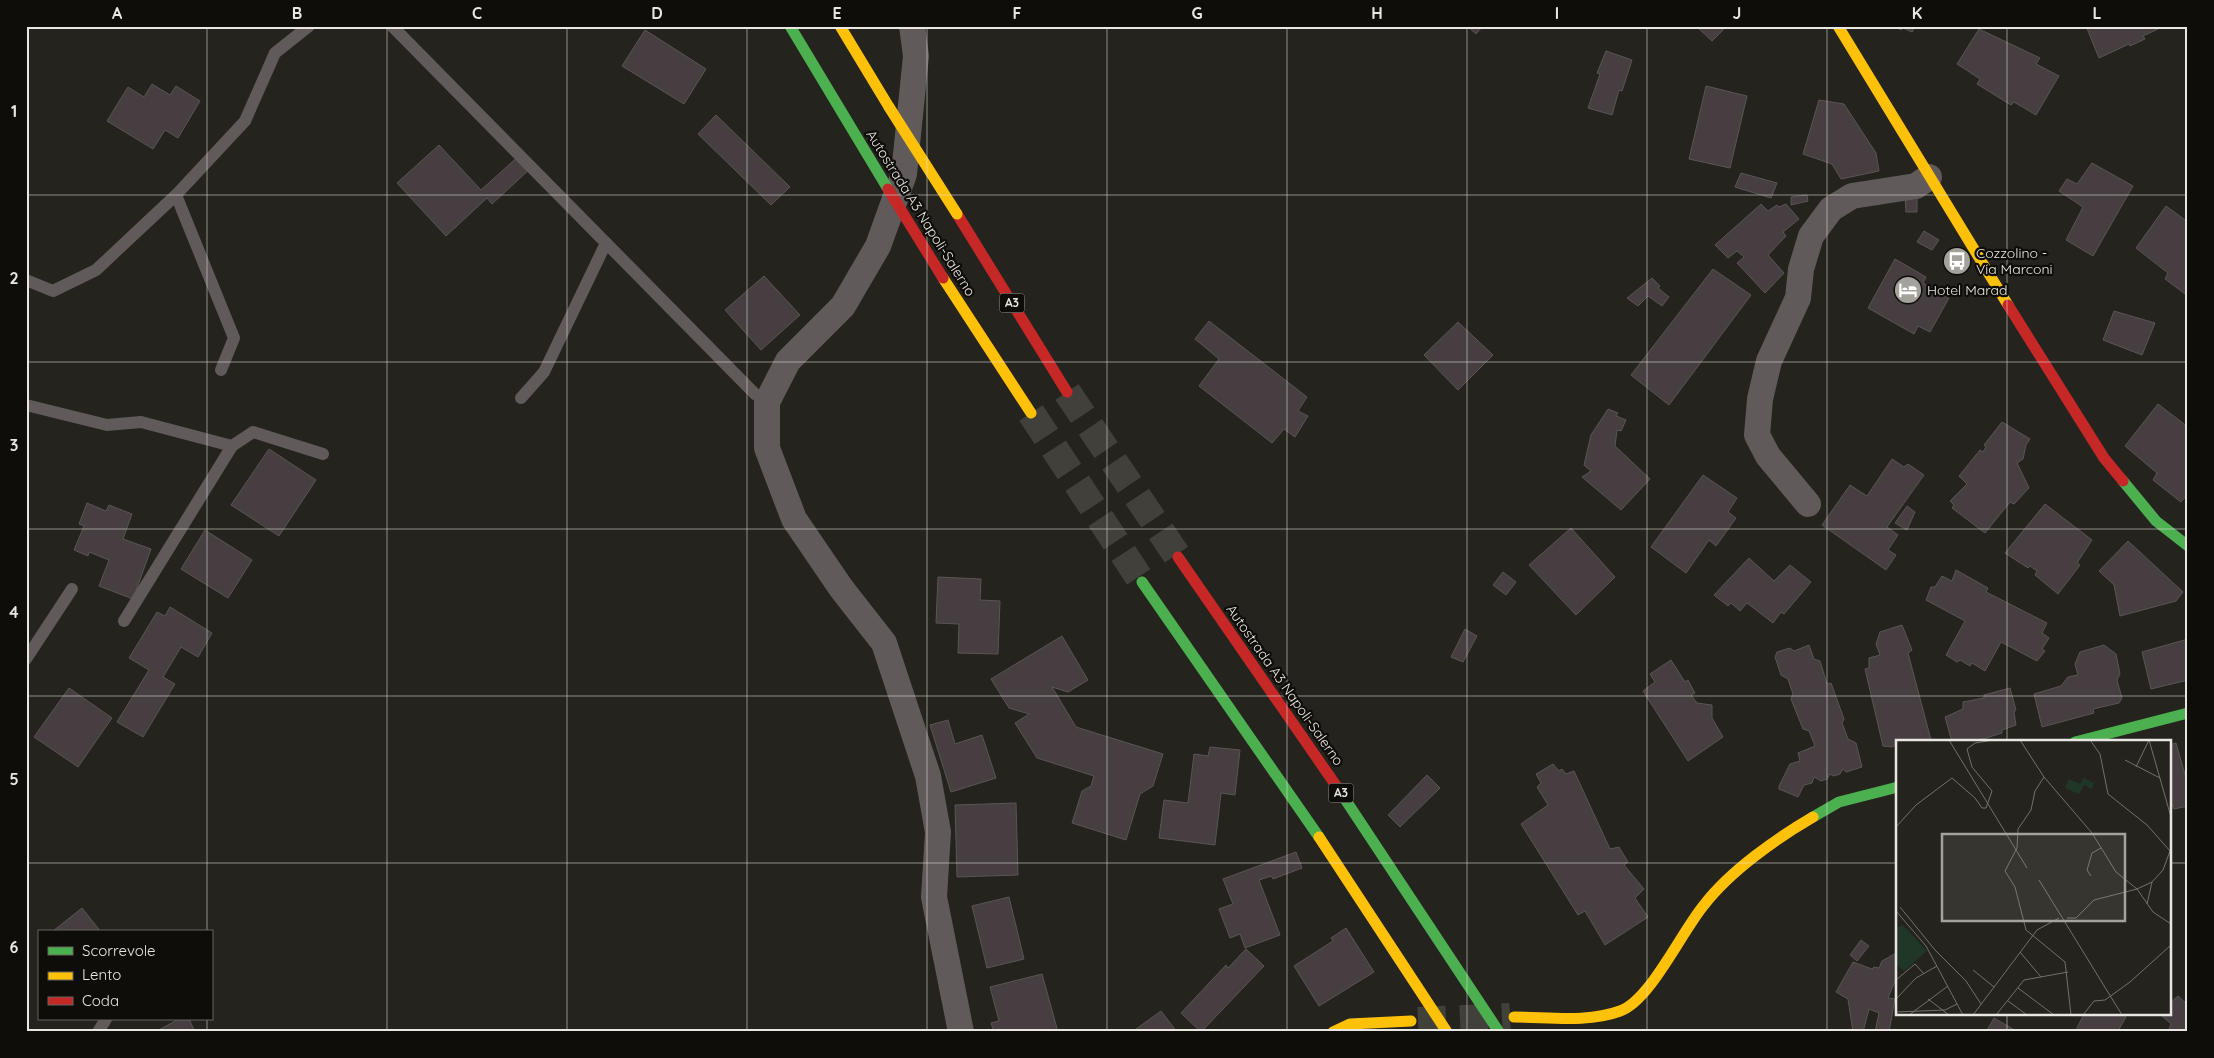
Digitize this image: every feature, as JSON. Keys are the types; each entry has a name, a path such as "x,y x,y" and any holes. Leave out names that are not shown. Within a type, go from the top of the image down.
{"main road":[{"name":"Autostrada A3 Napoli-Salerno","path":"790,26 943,278 1031,413"},
{"name":"A3","path":"840,26 1067,392"},
{"path":"1838,26 1929,177 2104,458 2156,521 2188,546"},
{"name":"Autostrada A3 Napoli-Salerno","path":"1178,557 1361,823 1499,1032"},
{"path":"1142,582 1228,703 1401,960 1447,1032"},
{"path":"2083,740 2188,713"},
{"path":"1514,1017 1600,1017 1622,1011 1640,999 1704,904 1741,868 1789,831 1839,802 1896,788"},
{"path":"1333,1032 1350,1024 1411,1021"}],"street":[{"path":"912,26 916,56 904,174 878,246 843,306 788,361 767,402 767,448 794,519 841,588 884,643 928,776 938,832 934,897 962,1032"},
{"path":"1808,504 1768,456 1757,435 1760,399 1769,361 1798,298 1801,269 1810,236 1831,210 1852,196 1916,186 1929,177"}],"lane":[{"path":"26,280 53,291 96,270 176,196 245,121 275,54 309,26"},
{"path":"392,26 755,394 767,402"},
{"path":"176,196 234,338 221,370"},
{"path":"521,398 544,372 606,243"},
{"path":"26,405 107,425 141,422 232,446"},
{"path":"124,621 232,446 253,432 323,454"},
{"path":"26,659 72,590"},
{"path":"98,1032 105,1020"}],"building":[{"path":"1467,26 1483,26 1476,34"},
{"path":"1696,26 1727,26 1712,41"},
{"path":"1894,26 1916,26 1912,32 1903,28 1901,30"},
{"path":"2086,26 2157,26 2158,29 2143,36 2145,39 2099,58"},
{"path":"1979,29 2040,58 2036,64 2059,76 2036,115 2014,102 2011,105 1977,84 1980,79 1957,64"},
{"path":"645,30 706,69 684,104 622,66"},
{"path":"1606,51 1632,60 1622,91 1619,90 1612,115 1588,108 1600,74 1597,73"},
{"path":"152,84 170,95 176,86 200,101 178,138 165,130 153,149 107,121 128,87 144,97"},
{"path":"1706,86 1747,96 1730,168 1689,159"},
{"path":"1819,100 1844,104 1876,153 1879,171 1841,179 1832,164 1803,154"},
{"path":"716,115 790,187 771,205 698,134"},
{"path":"439,145 481,190 521,154 532,167 492,204 487,198 446,236 397,183"},
{"path":"2092,163 2133,186 2093,256 2066,240 2083,207 2059,191 2067,179 2077,184"},
{"path":"1741,173 1777,183 1771,198 1735,187"},
{"path":"1917,194 1917,212 1906,212 1905,195"},
{"path":"1807,195 1808,201 1791,205 1791,197"},
{"path":"1761,204 1768,211 1777,205 1779,207 1786,204 1799,219 1783,232 1786,236 1768,255 1784,273 1765,293 1737,263 1744,257 1737,251 1728,258 1715,245"},
{"path":"2166,206 2188,222 2188,296 2165,279 2168,273 2136,248"},
{"path":"1924,231 1939,240 1932,250 1917,242"},
{"path":"1895,259 1926,277 1923,283 1949,298 1930,332 1918,326 1914,334 1868,308"},
{"path":"1713,269 1751,295 1669,405 1631,375"},
{"path":"764,276 800,315 761,350 725,310"},
{"path":"1652,278 1660,286 1658,288 1669,297 1662,306 1648,296 1638,306 1627,298"},
{"path":"2114,311 2155,323 2142,355 2103,340"},
{"path":"1209,321 1307,397 1298,411 1308,416 1295,437 1284,429 1272,443 1199,386 1219,359 1195,339"},
{"path":"1458,322 1493,355 1458,390 1424,355"},
{"path":"2158,404 2188,427 2188,494 2181,502 2153,480 2157,473 2125,446"},
{"path":"1608,409 1618,413 1616,416 1626,420 1621,431 1617,430 1615,446 1650,479 1621,510 1582,477 1591,471 1584,465 1591,435"},
{"path":"2002,422 2030,439 2026,445 2023,459 2017,463 2029,488 2014,504 2010,502 1985,533 1952,508 1954,505 1950,501 1967,484 1959,476 1980,450 1983,452 1986,447 1984,445"},
{"path":"269,449 316,480 279,536 231,505"},
{"path":"1892,459 1904,467 1908,464 1924,475 1887,527 1898,535 1888,550 1896,555 1886,570 1822,525 1850,485 1867,496"},
{"path":"1703,475 1737,498 1728,512 1736,518 1716,546 1709,540 1686,573 1651,547"},
{"path":"87,503 106,511 109,505 132,514 123,539 151,549 133,599 99,586 109,560 89,552 88,556 74,550 84,526 79,524"},
{"path":"2045,504 2092,540 2077,563 2080,565 2058,594 2035,575 2037,571 2030,566 2028,568 2005,553"},
{"path":"1907,506 1915,512 1907,530 1895,523"},
{"path":"1571,528 1615,577 1576,615 1529,565"},
{"path":"205,530 252,560 228,598 181,569"},
{"path":"2128,541 2183,592 2176,601 2120,616 2114,585 2099,571"},
{"path":"1749,558 1774,581 1790,565 1811,582 1784,614 1781,612 1773,623 1747,603 1740,611 1731,603 1728,606 1714,595"},
{"path":"1956,570 1988,588 1986,592 2047,623 2042,633 2049,638 2042,649 2045,651 2037,661 2001,642 1985,671 1972,663 1970,666 1960,660 1957,662 1946,655 1965,621 1926,600 1931,587 1935,587 1942,576 1952,581"},
{"path":"1503,572 1516,582 1506,595 1493,585"},
{"path":"938,577 981,579 980,600 1000,601 998,654 958,653 959,624 936,623"},
{"path":"170,607 212,633 198,657 181,647 163,677 175,684 143,737 117,722 149,670 129,658 157,612 165,616"},
{"path":"1902,625 1912,650 1908,653 1931,740 1896,740 1896,745 1892,747 1883,746 1865,669 1869,668 1869,658 1880,655 1876,644 1880,632"},
{"path":"1465,629 1477,636 1463,662 1451,657"},
{"path":"1062,636 1088,680 1068,692 1052,687 1076,727 1163,754 1153,786 1140,794 1126,840 1072,823 1082,791 1091,786 1094,776 1037,758 1015,723 1029,714 1009,708 991,679"},
{"path":"2188,639 2188,680 2151,689 2142,652"},
{"path":"1809,645 1814,659 1820,661 1827,684 1831,683 1844,719 1842,723 1848,739 1856,743 1862,767 1846,772 1843,769 1840,774 1833,776 1830,774 1827,779 1821,781 1814,777 1812,783 1804,785 1798,797 1779,789 1779,786 1790,764 1800,761 1798,753 1815,746 1809,731 1803,729 1791,699 1793,694 1788,679 1781,675 1775,657 1777,652 1790,648 1794,651"},
{"path":"2104,645 2116,654 2120,674 2117,680 2122,698 2119,703 2093,709 2094,713 2042,727 2034,694 2061,686 2068,677 2078,675 2075,664 2080,652"},
{"path":"1671,660 1685,682 1688,680 1695,693 1691,695 1697,703 1712,705 1712,718 1723,737 1688,761 1643,691 1655,682 1650,674"},
{"path":"69,688 112,718 78,767 34,737"},
{"path":"2010,688 2016,710 2014,712 2016,725 2002,730 2002,733 1979,740 1951,740 1945,717 1963,709 1963,702 1984,698 1984,695"},
{"path":"948,720 955,744 982,735 996,778 951,792 930,725"},
{"path":"2176,743 2188,785 2188,806 2174,809 2172,804 2172,744"},
{"path":"1210,747 1240,750 1235,795 1221,793 1215,845 1159,838 1164,800 1188,803 1194,754 1208,756"},
{"path":"1553,764 1559,771 1562,769 1566,774 1574,771 1610,849 1619,847 1628,862 1624,865 1644,889 1635,898 1648,917 1605,945 1585,911 1578,915 1521,824 1548,805 1537,787 1541,783 1536,774"},
{"path":"1427,775 1440,788 1400,827 1388,815"},
{"path":"1016,803 1018,875 957,877 955,805"},
{"path":"1296,852 1302,868 1273,879 1271,876 1259,880 1280,935 1245,948 1240,934 1230,938 1219,909 1233,904 1223,879"},
{"path":"1009,897 1024,959 987,968 972,906"},
{"path":"82,908 99,930 54,930"},
{"path":"1346,928 1374,972 1319,1006 1294,966 1333,941 1331,938"},
{"path":"1861,940 1869,946 1857,961 1850,955"},
{"path":"1246,949 1264,966 1201,1032 1181,1013 1226,965 1228,968"},
{"path":"1896,953 1896,979 1888,998 1895,999 1889,1032 1875,1032 1879,1013 1869,1009 1863,1032 1853,1032 1848,999 1836,992 1853,962 1872,969 1874,967 1879,968 1882,961"},
{"path":"1042,974 1058,1032 994,1032 991,1023 999,1021 990,987"},
{"path":"2178,996 2188,1005 2188,1032 2168,1032 2171,1024 2162,1016 2172,1016 2172,1001"},
{"path":"1161,1011 1177,1032 1132,1032"},
{"path":"2083,1016 2126,1017 2118,1031 2114,1029 2113,1032 2075,1032"},
{"path":"1994,1018 2018,1032 1986,1032"},
{"path":"177,1020 189,1020 195,1032 155,1032"}],"tunnel":[{"path":"1067,392 1178,557"},
{"path":"1031,413 1142,582"},
{"path":"1418,1021 1510,1017"}],"traffic: fast":[{"path":"790,26 888,189"},
{"path":"2123,481 2156,521 2188,546"},
{"path":"1142,582 1319,837"},
{"path":"2083,740 2188,713"},
{"path":"1337,787 1499,1032"},
{"path":"1813,817 1839,802 1896,788"}],"traffic: slow":[{"path":"840,26 889,107"},
{"path":"1838,26 2008,305"},
{"path":"889,107 957,214"},
{"path":"943,278 1031,413"},
{"path":"1514,1017 1568,1019 1595,1017 1608,1015 1631,1005 1654,980 1695,917 1715,892 1755,856 1813,817"},
{"path":"1319,837 1447,1032"},
{"path":"1333,1032 1350,1024 1411,1021"}],"traffic: jam":[{"path":"888,189 943,278"},
{"path":"957,214 1067,392"},
{"path":"2008,305 2104,458 2123,481"},
{"path":"1178,557 1337,787"}],"place":[{"name":"Cozzolino - Via Marconi","path":"1957,261"},
{"name":"Hotel Marad","path":"1908,290"}]}
